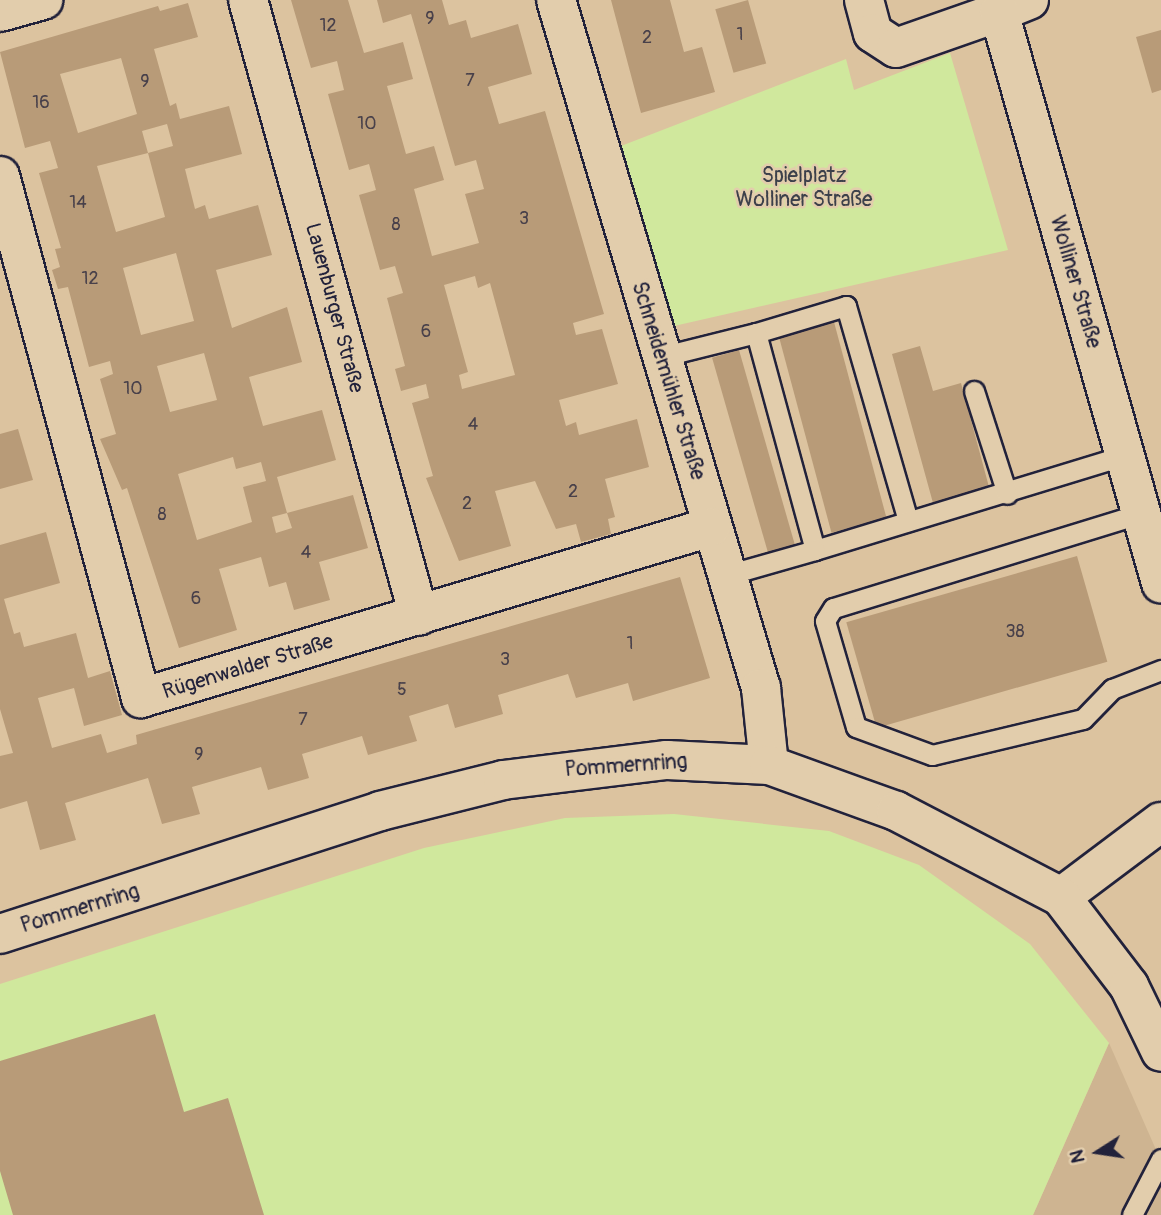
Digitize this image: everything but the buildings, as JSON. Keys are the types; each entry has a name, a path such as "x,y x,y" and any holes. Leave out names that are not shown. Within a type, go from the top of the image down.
{"street":[{"path":"0,12 43,0"},
{"name":"Lauenburger Straße","path":"248,0 419,616"},
{"name":"Schneidemühler Straße","path":"556,0 660,357 761,688 769,765"},
{"path":"864,0 873,33 896,48 1014,6"},
{"name":"Wolliner Straße","path":"1014,6 1139,514 1161,583"},
{"name":"Rügenwalder Straße","path":"0,176 141,698 712,527"},
{"name":"Pommernring","path":"0,934 380,811 503,780 578,766 667,760 769,765 896,811 1061,897 1129,986 1161,1052"},
{"path":"1061,897 1161,822"}],"lane":[{"path":"660,357 756,333 846,306 908,521"},
{"path":"756,333 815,550"},
{"path":"974,391 1007,494"},
{"path":"727,575 1007,494 1125,455"},
{"path":"1139,514 833,608 825,621 856,727 932,755 1083,719 1112,689 1161,670"},
{"path":"1132,1215 1161,1159"}],"shaded area":[{"path":"1109,1043 1161,1161 1161,1215 1033,1215"}],"green space":[{"name":"Spielplatz Wolliner Straße","path":"950,53 1008,250 674,326 621,146 846,59 854,90"},
{"path":"674,814 829,831 919,865 1030,944 1109,1043 1033,1215 0,1215 0,984 424,848 565,818"}]}
